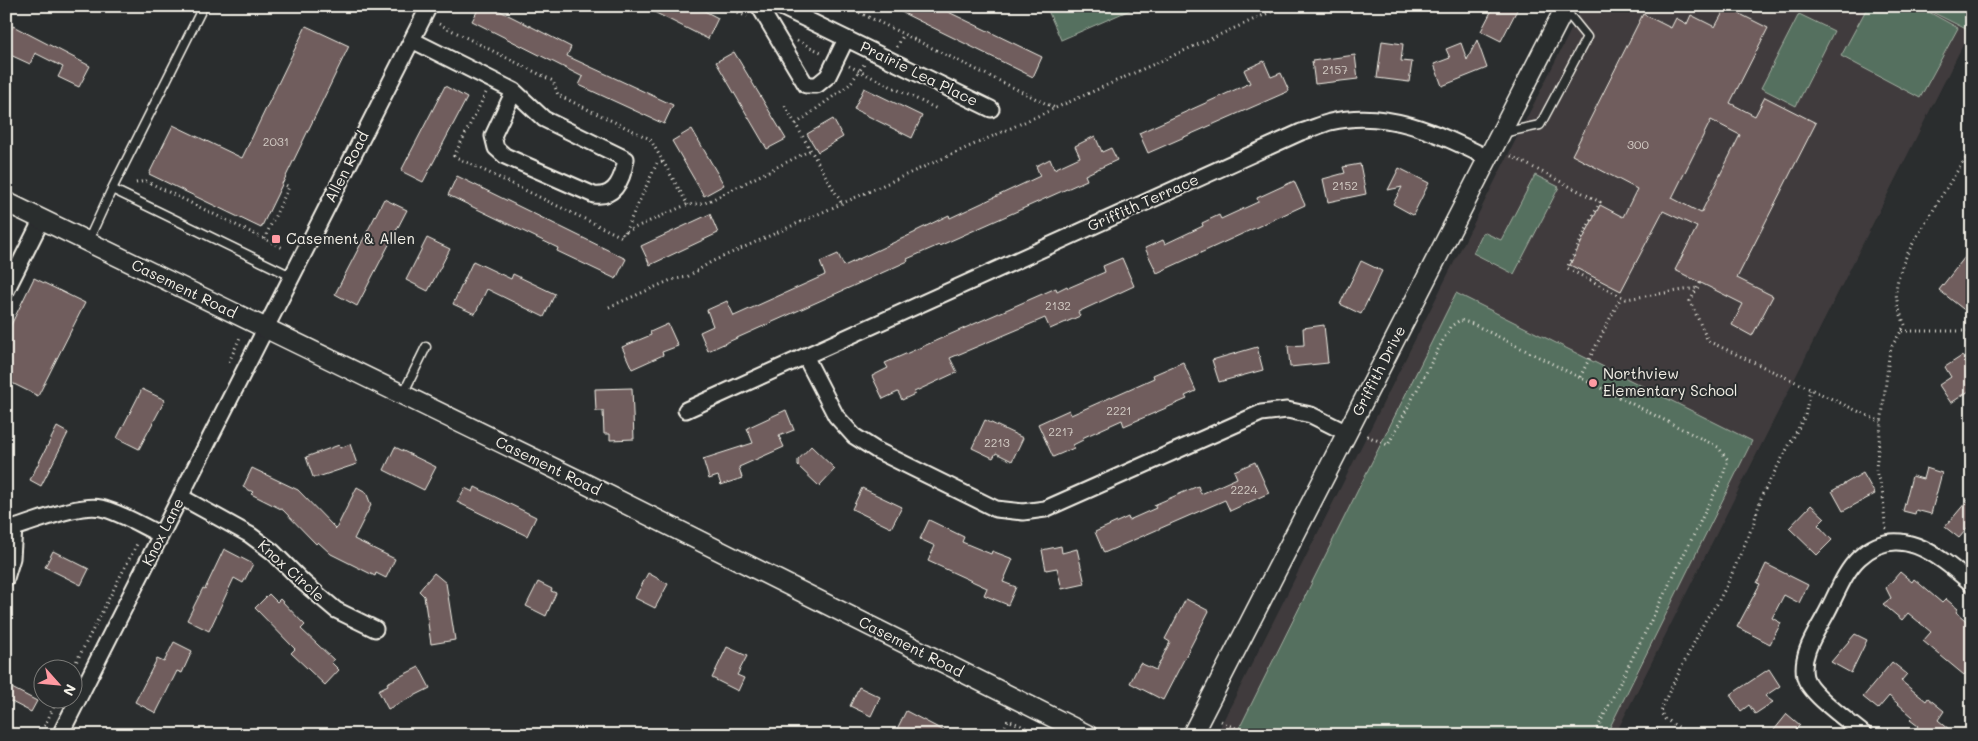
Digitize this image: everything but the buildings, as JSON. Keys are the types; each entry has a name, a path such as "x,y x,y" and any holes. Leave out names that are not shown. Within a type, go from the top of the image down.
{"street":[{"name":"Allen Road","path":"265,328 429,6"},
{"name":"Prairie Lea Place","path":"759,6 806,85 817,85 828,76 846,39"},
{"name":"Prairie Lea Place","path":"779,6 991,109"},
{"name":"Griffith Drive","path":"1192,735 1565,8"},
{"path":"412,40 514,91 544,119 626,158 625,167 613,192 604,196 594,195 505,156 496,148 493,136 514,91"},
{"name":"Griffith Terrace","path":"686,410 1301,132 1331,122 1360,118 1394,121 1433,132 1488,158"},
{"name":"Casement Road","path":"6,202 403,394 1088,735"},
{"path":"6,291 42,219"},
{"name":"Knox Lane","path":"60,735 265,328"},
{"path":"805,356 836,416 854,436 876,450 996,509 1023,512 1045,509 1261,413 1287,410 1310,415 1347,433"},
{"name":"Knox Circle","path":"181,497 250,535 273,552 304,583 336,610 374,629"},
{"path":"6,578 12,558 8,526 86,506 100,508 162,535"},
{"path":"1865,735 1813,692 1805,679 1804,666 1807,649 1847,573 1858,558 1869,550 1897,541 1926,549 1946,562 1972,584"}],"lane":[{"path":"88,241 203,8"},
{"path":"1500,134 1540,125 1586,37 1565,8"},
{"path":"112,189 291,276"},
{"path":"403,394 426,347"}],"path":[{"path":"846,6 1056,108"},
{"path":"609,307 671,280 687,277 711,262 1284,6"},
{"path":"439,24 553,81 558,95 650,139 688,205"},
{"path":"772,28 937,108"},
{"path":"796,124 835,97 850,84 860,71"},
{"path":"785,106 842,204"},
{"path":"625,233 688,205 704,203 811,150"},
{"path":"1888,544 1880,483 1876,468 1889,356 1892,346 1905,325 1897,300 1896,286 1906,257 1962,163 1972,151"},
{"path":"1511,156 1600,202 1567,268 1626,299 1697,288"},
{"path":"622,237 657,163 663,162"},
{"path":"136,183 146,181 283,248"},
{"path":"264,239 289,187 282,183"},
{"path":"1700,283 1690,301 1708,342 1881,422"},
{"path":"1580,377 1621,297"},
{"path":"1367,436 1388,446 1450,327 1460,320 1473,324 1718,447 1728,460 1722,478 1594,735"},
{"path":"1902,331 1972,331"},
{"path":"226,367 241,335"},
{"path":"1691,735 1665,720 1661,713 1663,704 1706,619 1727,585 1753,525 1762,495 1805,416 1810,390"},
{"path":"78,658 145,528"},
{"path":"40,735 53,708"},
{"path":"1001,735 1008,720 1042,735"},
{"path":"1222,721 1250,735"}],"shaded area":[{"name":"Northview Elementary School","path":"1583,6 1920,6 1970,31 1615,735 1216,735"}],"green space":[{"path":"1046,6 1139,6 1061,40"},
{"path":"1868,6 1918,6 1958,28 1920,98 1841,56"},
{"path":"1920,6 1972,6 1972,32"},
{"path":"1799,14 1834,31 1796,106 1761,88"},
{"path":"1535,175 1559,187 1514,274 1473,253 1483,232 1501,240"},
{"path":"1456,293 1752,441 1606,735 1236,735"}],"place":[{"name":"Casement & Allen","path":"276,239"},
{"name":"Northview Elementary School","path":"1593,383"}]}
